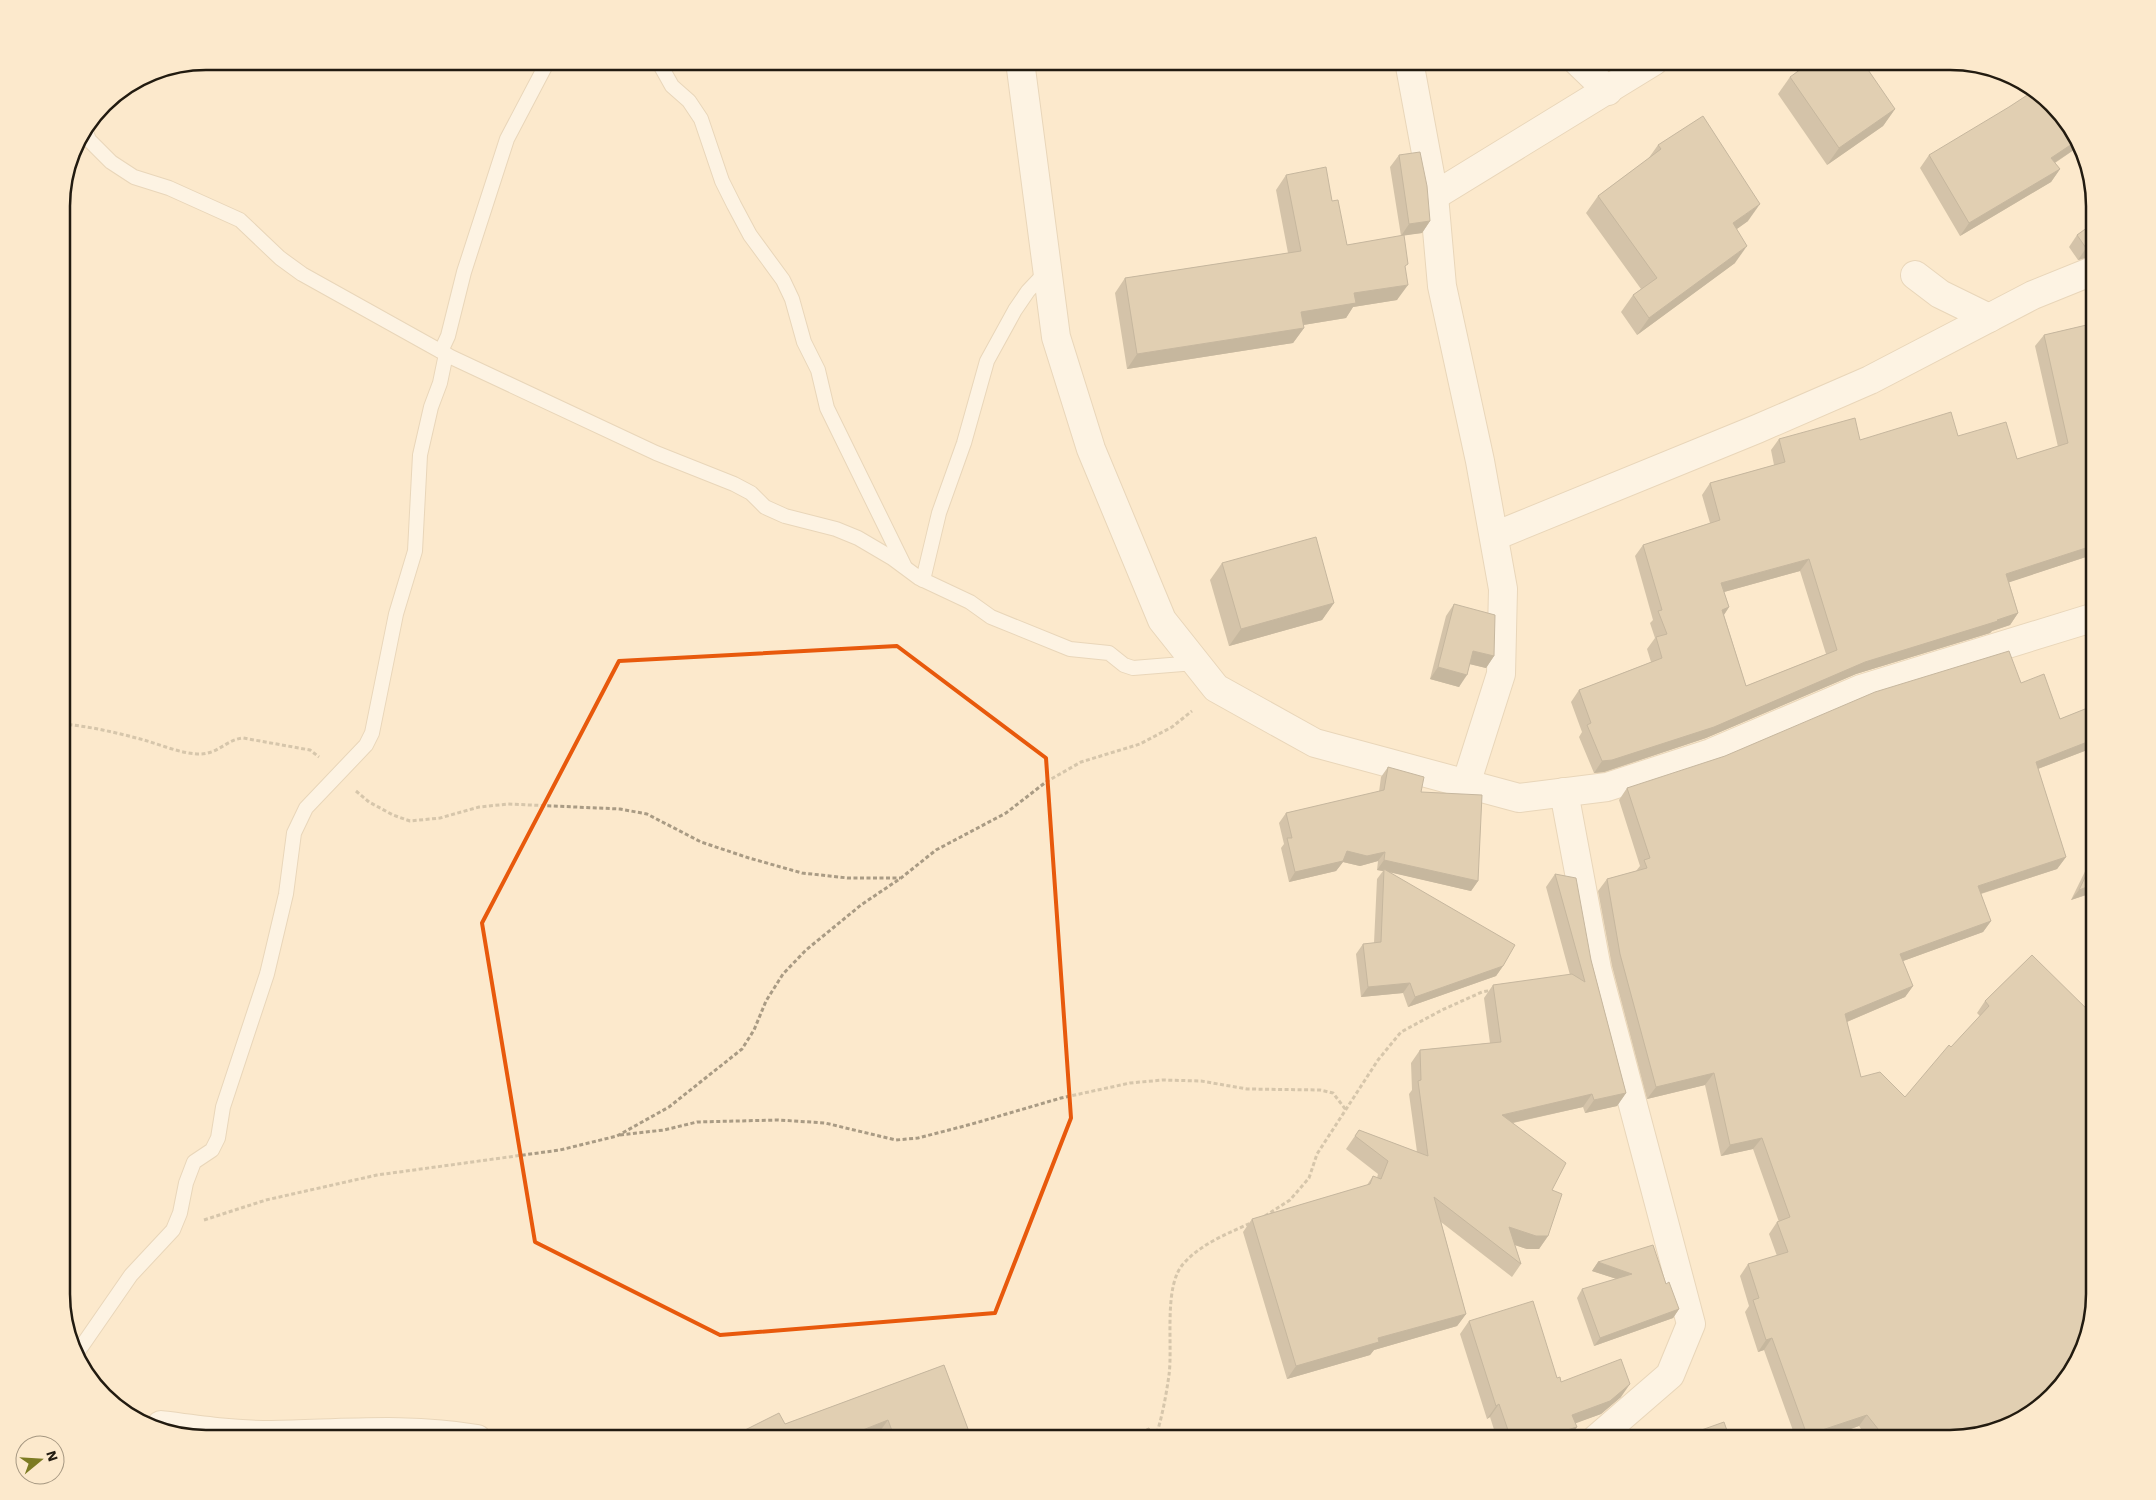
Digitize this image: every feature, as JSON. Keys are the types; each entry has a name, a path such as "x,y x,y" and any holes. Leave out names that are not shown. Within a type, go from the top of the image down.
{"street":[{"path":"1021,70 1056,337 1091,449 1162,620 1216,688 1315,743 1519,798 1607,787 1701,756 1861,689 2086,620"},
{"path":"1411,70 1434,196 1442,286 1495,536 1503,589 1501,674 1466,784"},
{"path":"1586,70 1608,91"},
{"path":"1434,196 1640,70"},
{"path":"1495,536 1757,429 1870,380 2033,295 2086,274"},
{"path":"1915,275 1940,294 1989,318"},
{"path":"1564,792 1597,969 1691,1324 1670,1375 1606,1430"}],"lane":[{"path":"81,1348 131,1275 173,1230 180,1213 186,1183 194,1162 212,1150 218,1138 223,1107 268,974 286,894 294,833 306,808 366,745 372,733 396,614 415,551 420,455 431,407 440,383 443,352 464,272 507,139 543,70"},
{"path":"663,70 672,86 689,101 701,119 722,181 734,205 750,235 783,280 792,299 804,342 818,370 826,408 858,469 874,507 905,568"},
{"path":"88,138 111,162 134,177 169,188 240,220 280,258 302,274 443,352 656,453 734,484 751,493 765,507 785,516 836,529 858,538 923,580 970,602 991,617 1070,649 1109,654 1124,665 1132,668 1196,663"},
{"path":"923,580 939,513 964,444 987,361 1015,310 1028,291 1047,271"}],"path":[{"path":"617,1136 669,1107 742,1049 783,974 806,950 861,905 901,878 936,850 1006,813 1046,782 1081,762 1140,744 1172,727 1216,688"},
{"path":"70,725 125,735 195,754 219,750 235,739 256,739 310,750 322,758 336,775 369,802 393,815 410,821 440,818 478,807 508,804 620,808 647,814 701,842 802,873 848,878 901,878"},
{"path":"1158,1430 1169,1374 1171,1295 1175,1275 1183,1263 1198,1250 1269,1214 1290,1200 1309,1178 1318,1154 1378,1060 1400,1032 1482,992 1501,989"},
{"path":"173,1230 266,1200 377,1175 560,1150 617,1136 664,1130 697,1122 778,1120 825,1123 896,1140 918,1138 1061,1098 1130,1083 1163,1080 1201,1081 1247,1090 1320,1090 1333,1094 1346,1110"}],"highlighted area":[{"path":"897,646 1046,758 1071,1118 995,1313 720,1335 535,1242 482,923 619,661"}],"building":[{"path":"1800,70 1868,70 1895,109 1839,148 1790,77"},
{"path":"2028,95 2052,116 2071,145 2051,158 2060,169 1969,223 1929,155"},
{"path":"1703,116 1760,204 1733,223 1747,246 1649,318 1633,295 1657,278 1598,196 1661,149 1658,145"},
{"path":"1420,152 1427,186 1430,221 1409,224 1399,155"},
{"path":"1326,167 1332,201 1338,200 1347,245 1404,235 1408,264 1405,266 1408,285 1354,293 1356,303 1301,312 1304,328 1137,354 1125,278 1301,251 1286,175"},
{"path":"2086,228 2086,248 2077,235"},
{"path":"2086,325 2086,548 2006,574 2018,613 1998,621 1865,662 1714,727 1612,760 1602,761 1587,725 1591,723 1579,690 1662,658 1656,637 1667,634 1658,611 1662,610 1643,545 1720,520 1710,483 1785,462 1779,439 1855,418 1860,440 1951,412 1958,436 2006,422 2017,459 2068,443 2044,335","holes":["1809,559 1837,650 1746,686 1722,610 1729,607 1721,583"]},
{"path":"1316,537 1334,603 1241,629 1222,563"},
{"path":"1454,604 1495,615 1494,656 1473,651 1467,675 1438,667"},
{"path":"2009,651 2021,683 2044,674 2060,719 2086,709 2086,743 2036,762 2066,857 1978,886 1991,921 1900,954 1913,986 1845,1014 1861,1077 1880,1072 1905,1097 1949,1045 1951,1047 1989,1006 1985,1001 2032,955 2086,1008 2086,1294 2085,1312 2079,1338 2063,1370 2040,1396 2026,1407 1994,1423 1959,1430 1879,1430 1867,1415 1822,1430 1805,1430 1772,1338 1766,1340 1753,1300 1759,1298 1748,1264 1788,1252 1777,1222 1790,1217 1762,1138 1730,1145 1714,1073 1656,1087 1620,954 1607,879 1647,868 1644,860 1650,858 1627,788 1725,756 1875,692"},
{"path":"1388,767 1424,777 1421,792 1482,795 1478,881 1384,860 1385,852 1367,856 1347,851 1343,861 1295,872 1287,838 1292,838 1286,813 1384,790"},
{"path":"1384,869 1515,945 1503,966 1415,997 1410,983 1368,987 1363,944 1381,942"},
{"path":"1555,874 1576,878 1591,960 1626,1093 1594,1100 1592,1094 1502,1115 1566,1163 1552,1190 1562,1194 1548,1236 1536,1236 1509,1227 1521,1264 1434,1197 1466,1314 1378,1338 1379,1342 1296,1366 1252,1219 1370,1184 1373,1176 1381,1179 1388,1161 1355,1136 1359,1130 1428,1156 1418,1081 1421,1080 1420,1050 1501,1042 1493,985 1572,974 1585,982"},
{"path":"2086,875 2086,887 2079,890"},
{"path":"1653,1245 1666,1284 1669,1282 1679,1309 1600,1338 1582,1289 1632,1274 1598,1262"},
{"path":"1533,1301 1557,1378 1560,1377 1561,1382 1621,1359 1630,1384 1610,1401 1572,1415 1577,1427 1567,1430 1508,1430 1499,1404 1496,1406 1469,1321"},
{"path":"944,1365 968,1430 892,1430 888,1420 863,1430 745,1430 779,1413 785,1424"},
{"path":"1724,1422 1727,1430 1701,1430"}]}
